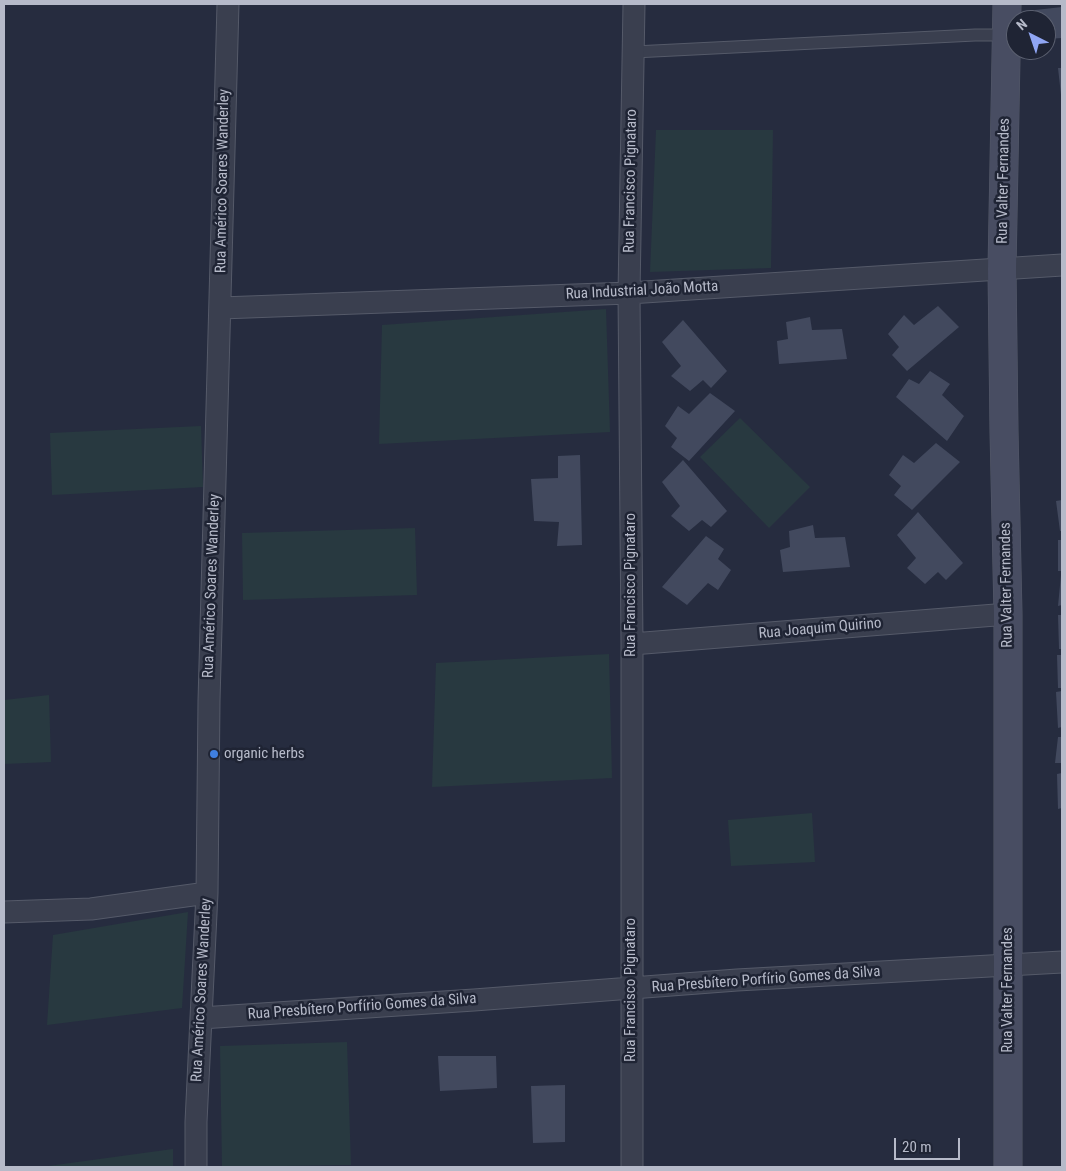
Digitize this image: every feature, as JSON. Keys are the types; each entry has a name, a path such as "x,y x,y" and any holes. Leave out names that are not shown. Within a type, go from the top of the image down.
{"main road":[{"name":"Rua Valter Fernandes","path":"1006,60 1002,269 1008,614 1008,1167"}],"street":[{"name":"Rua Américo Soares Wanderley","path":"196,1167 196,1122 207,893 209,700 228,4"},
{"name":"Rua Francisco Pignataro","path":"632,1167 632,644 629,293 634,4"},
{"name":"Rua Industrial João Motta","path":"220,308 629,293 1062,265"},
{"name":"Rua Joaquim Quirino","path":"632,644 1008,614"},
{"path":"4,912 90,909 207,893"},
{"name":"Rua Presbítero Porfírio Gomes da Silva","path":"201,1018 746,980 1062,962"}],"lane":[{"path":"634,52 1006,35"}],"shaded area":[{"path":"656,130 773,130 771,268 650,272"},
{"path":"606,309 610,432 379,444 382,325"},
{"path":"740,418 810,487 769,528 700,457"},
{"path":"201,426 203,487 52,495 50,433"},
{"path":"415,528 417,595 243,600 242,533"},
{"path":"609,654 612,778 432,787 436,663"},
{"path":"49,695 51,762 4,764 4,700"},
{"path":"812,813 815,862 731,866 728,820"},
{"path":"188,912 182,1008 47,1025 53,935"},
{"path":"347,1042 351,1165 222,1167 220,1046"},
{"path":"173,1149 173,1167 41,1167"}],"building":[{"path":"1062,7 1062,38 1056,38 1056,10 1035,10"},
{"path":"1058,68 1062,68 1062,95 1061,95"},
{"path":"938,306 959,327 907,371 892,355 899,347 888,334 904,315 914,325"},
{"path":"810,317 812,330 842,329 847,359 779,364 777,341 788,339 786,322"},
{"path":"683,320 727,371 711,388 703,380 690,391 671,376 681,366 662,342"},
{"path":"930,371 950,384 942,395 964,416 947,441 896,397 909,379 919,384"},
{"path":"710,393 735,411 689,461 671,447 677,438 665,426 678,406 689,414"},
{"path":"936,443 960,462 912,510 894,495 901,486 889,475 903,455 914,463"},
{"path":"580,455 582,545 557,546 559,522 534,521 531,479 558,478 558,456"},
{"path":"683,460 727,511 711,527 702,520 689,531 671,516 680,506 662,482"},
{"path":"1062,500 1062,531 1060,531 1056,501"},
{"path":"918,512 963,563 946,580 938,572 925,584 907,568 916,558 897,535"},
{"path":"813,525 815,538 845,537 850,567 783,572 780,550 790,547 789,531"},
{"path":"706,536 724,549 718,559 731,570 718,590 708,583 687,605 662,587"},
{"path":"1058,540 1062,540 1062,571 1058,571"},
{"path":"1061,575 1062,605 1058,606"},
{"path":"1058,615 1062,615 1062,649 1059,649"},
{"path":"1057,655 1062,655 1062,688 1058,688"},
{"path":"1062,691 1062,727 1058,728 1056,692"},
{"path":"1058,737 1062,737 1062,763 1055,763"},
{"path":"1062,773 1062,808 1058,809 1057,774"},
{"path":"438,1056 496,1056 497,1088 440,1091"},
{"path":"565,1085 565,1142 533,1143 531,1086"}],"place":[{"name":"organic herbs","path":"214,754"}]}
